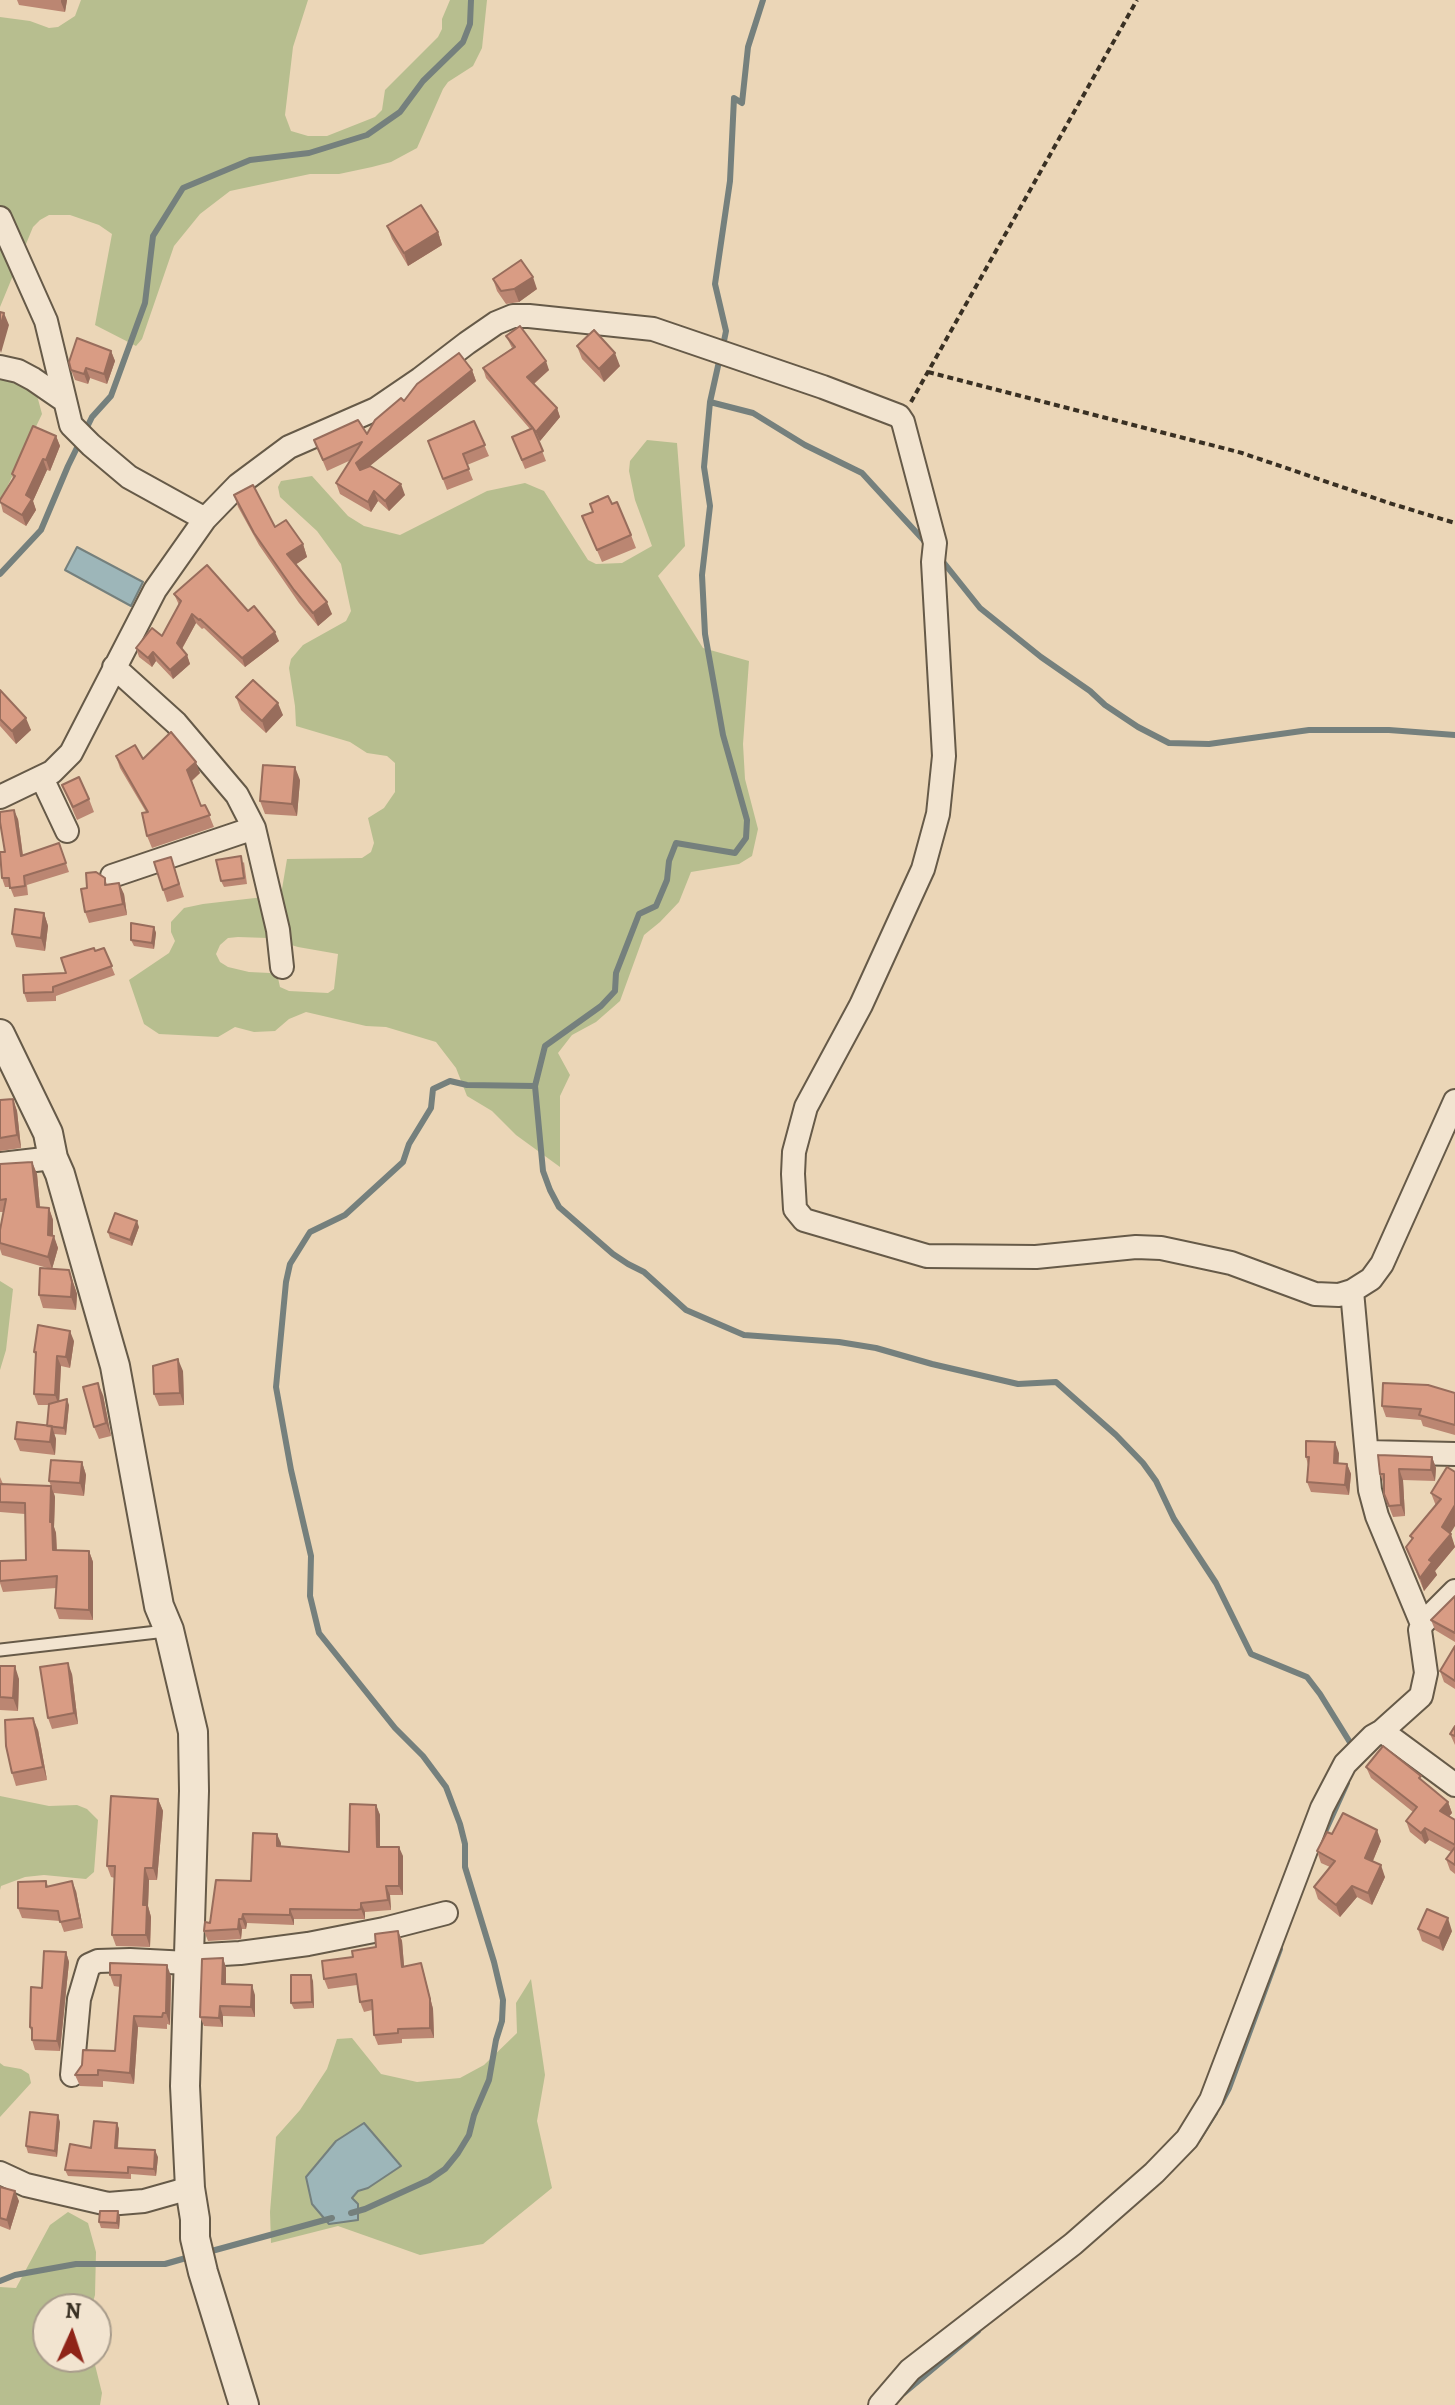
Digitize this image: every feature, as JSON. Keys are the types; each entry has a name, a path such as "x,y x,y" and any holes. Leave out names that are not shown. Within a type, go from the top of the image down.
{"street":[{"path":"0,218 46,321 71,425 129,477 205,519"},
{"path":"0,797 52,772 71,753 155,590 205,519 238,485 289,447 376,409 496,323 513,316 653,329 823,387 902,419 934,552 944,756 938,814 923,869 861,1005 806,1107 794,1152 793,1196 795,1209 804,1220 927,1256 1036,1257 1136,1247 1161,1248 1231,1263 1315,1294 1330,1296 1352,1291 1371,1279 1382,1264 1455,1101"},
{"path":"0,367 18,371 65,401"},
{"path":"114,667 176,723 237,795 254,828 278,930 282,967"},
{"path":"42,778 67,831"},
{"path":"112,876 254,828"},
{"path":"0,1034 43,1120 115,1366 159,1606 169,1630 193,1732 185,2086 190,2188 195,2238 203,2272 244,2405"},
{"path":"0,1164 53,1158"},
{"path":"880,2405 910,2370 1073,2244 1154,2173 1187,2139 1211,2100 1322,1808 1351,1758 1421,1696 1426,1673 1422,1624 1377,1516 1370,1490 1352,1291"},
{"path":"1367,1452 1455,1454"},
{"path":"1422,1624 1455,1591"},
{"path":"1382,1731 1455,1785"},
{"path":"72,2075 79,1999 89,1965 98,1961 188,1960 308,1944 446,1913"},
{"path":"0,2173 26,2185 108,2204 144,2201 190,2188"}],"lane":[{"path":"0,1650 169,1630"}],"path":[{"path":"902,419 1137,0"},
{"path":"928,372 1242,453 1455,523"}],"green space":[{"path":"81,0 308,0 293,47 285,115 291,131 308,136 327,136 375,117 382,110 385,90 438,37 450,0 487,0 482,48 473,66 448,82 443,89 417,148 391,162 372,167 339,174 310,174 230,191 200,214 174,246 142,339 136,346 95,325 112,234 99,225 70,215 49,215 33,227 0,307 0,17 30,21 49,28 58,27 75,16"},
{"path":"0,376 35,388 42,414 0,502"},
{"path":"647,440 677,443 685,546 658,576 703,648 749,661 743,744 745,779 758,829 752,856 739,864 691,872 679,902 644,935 620,1001 596,1022 572,1035 558,1053 570,1075 560,1096 560,1167 516,1135 492,1111 467,1096 456,1068 436,1042 386,1027 366,1026 306,1012 289,1019 275,1031 254,1032 235,1027 218,1037 159,1034 144,1024 129,980 169,953 175,941 171,922 184,908 281,895 287,859 362,858 371,852 374,843 368,818 384,808 395,792 395,763 387,756 367,753 350,742 296,726 289,668 291,659 303,645 346,621 351,611 341,564 317,531 280,497 278,487 281,481 312,476 348,516 364,526 400,535 487,491 525,483 544,491 588,560 596,564 622,563 652,546 635,500 630,461","holes":["228,938 268,938 338,954 334,989 328,993 289,991 280,987 278,978 270,973 228,967 220,962 216,954"]},
{"path":"0,1281 13,1289 6,1350 0,1370"},
{"path":"0,1796 49,1806 77,1805 87,1809 98,1820 94,1872 86,1879 44,1875 25,1877 1,1886 0,1890"},
{"path":"531,1979 545,2075 537,2121 552,2188 483,2244 420,2255 338,2226 271,2243 270,2212 276,2137 300,2110 327,2069 337,2039 352,2038 381,2074 417,2082 460,2078 484,2065 517,2033 516,2003","holes":["336,2141 400,2166 368,2188 358,2191 352,2199 306,2177"]},
{"path":"0,2063 29,2074 31,2083 0,2117"},
{"path":"68,2212 88,2223 96,2252 95,2293 32,2293 32,2373 97,2373 102,2393 100,2405 0,2405 0,2287 16,2288 50,2225"}],"water":[{"path":"77,547 143,582 131,606 65,570"},
{"path":"364,2123 401,2166 368,2188 358,2191 352,2198 358,2204 358,2220 329,2224 312,2204 306,2177 336,2141"}],"building":[{"path":"421,205 438,232 404,253 387,226"},
{"path":"521,260 533,277 514,289 501,291 493,279"},
{"path":"520,326 546,361 527,377 557,408 536,432 483,368 515,347 506,336"},
{"path":"594,330 615,353 599,369 577,346"},
{"path":"77,338 111,351 104,374 86,368 84,374 71,370 69,362"},
{"path":"459,353 472,370 356,463 360,470 370,466 401,484 385,501 374,491 368,502 336,483 362,442 323,460 314,440 358,420 367,434 375,420 401,398 404,401 417,384"},
{"path":"474,421 485,445 463,454 469,469 443,479 428,441"},
{"path":"33,426 56,436 26,495 32,499 22,515 0,500 15,476 12,474"},
{"path":"533,428 543,451 522,460 512,437"},
{"path":"253,485 275,527 286,520 303,544 287,554 327,602 313,613 254,533 234,495"},
{"path":"608,496 612,504 617,502 631,535 597,550 582,516 593,512 590,504"},
{"path":"207,565 248,611 254,606 275,632 242,658 192,614 177,643 187,655 170,670 153,652 148,658 136,648 152,628 162,636 181,601 174,594"},
{"path":"253,680 278,703 262,721 236,697"},
{"path":"0,690 26,718 12,731 0,719"},
{"path":"171,732 196,762 187,770 201,806 205,805 210,815 147,836 142,813 148,812 116,756 135,745 143,759"},
{"path":"263,765 295,767 292,804 260,801"},
{"path":"79,777 89,799 73,807 62,785"},
{"path":"14,810 21,856 59,843 66,863 24,876 25,886 10,888 9,878 2,878 0,852 5,852 0,812"},
{"path":"241,856 244,878 221,881 216,860"},
{"path":"171,857 179,884 163,890 154,862"},
{"path":"96,872 105,878 105,885 119,883 123,904 85,912 81,889 87,888 86,873"},
{"path":"15,909 44,913 41,938 12,934"},
{"path":"131,923 154,927 152,943 131,940"},
{"path":"94,948 95,951 104,948 112,966 53,987 53,992 24,993 23,975 66,973 61,958"},
{"path":"13,1099 17,1135 0,1138 0,1100"},
{"path":"32,1162 37,1207 49,1208 48,1235 54,1236 48,1257 0,1243 6,1199 0,1200 0,1164"},
{"path":"115,1213 137,1221 130,1240 108,1232"},
{"path":"40,1268 69,1270 71,1297 39,1295"},
{"path":"38,1325 70,1331 66,1357 57,1356 55,1395 34,1394 34,1352"},
{"path":"178,1359 180,1393 154,1394 153,1366"},
{"path":"98,1383 106,1423 94,1427 83,1387"},
{"path":"1383,1383 1428,1385 1455,1393 1455,1425 1419,1415 1421,1409 1382,1406"},
{"path":"67,1399 64,1428 47,1426 49,1404"},
{"path":"17,1422 52,1426 50,1442 15,1439"},
{"path":"1306,1441 1335,1442 1334,1463 1347,1464 1345,1485 1307,1482 1309,1457 1306,1457"},
{"path":"1378,1455 1432,1457 1431,1470 1399,1469 1401,1505 1389,1506"},
{"path":"51,1460 82,1462 80,1483 49,1481"},
{"path":"1447,1467 1455,1472 1455,1505 1442,1527 1451,1534 1429,1560 1432,1562 1420,1578 1406,1547 1413,1538 1410,1536 1441,1499 1431,1493"},
{"path":"0,1484 51,1486 53,1550 89,1551 89,1610 55,1608 57,1576 0,1581 0,1561 26,1560 25,1503 0,1502"},
{"path":"1455,1596 1455,1633 1431,1620"},
{"path":"1455,1646 1455,1681 1440,1671"},
{"path":"68,1663 74,1713 48,1718 40,1667"},
{"path":"0,1666 15,1666 13,1698 0,1697"},
{"path":"33,1718 43,1767 12,1773 6,1746 5,1720"},
{"path":"1383,1746 1448,1802 1440,1811 1455,1820 1455,1845 1425,1828 1421,1833 1406,1821 1417,1807 1366,1767"},
{"path":"111,1796 158,1799 153,1868 145,1868 143,1905 147,1905 146,1935 112,1935 115,1866 107,1866"},
{"path":"350,1804 376,1805 377,1847 399,1847 399,1886 386,1886 388,1900 361,1903 361,1909 357,1910 290,1909 290,1915 243,1914 238,1929 204,1931 205,1922 210,1923 216,1880 251,1881 253,1833 277,1834 277,1846 349,1852"},
{"path":"1343,1813 1377,1830 1365,1858 1381,1865 1368,1893 1352,1886 1336,1905 1314,1887 1335,1861 1317,1851 1327,1832 1332,1834"},
{"path":"1455,1847 1455,1865 1446,1859"},
{"path":"46,1881 46,1887 72,1881 80,1918 60,1922 58,1911 18,1908 18,1882"},
{"path":"1427,1909 1448,1918 1439,1938 1418,1929"},
{"path":"398,1931 402,1967 421,1963 430,1999 430,2028 398,2029 398,2033 374,2035 372,2000 360,2002 356,1974 324,1979 322,1961 353,1957 352,1951 376,1947 375,1934"},
{"path":"44,1951 66,1952 57,2041 32,2040 30,2027 31,1987 42,1988"},
{"path":"223,1958 222,1984 252,1985 251,2007 220,2006 219,2018 200,2017 202,1959"},
{"path":"110,1963 167,1965 166,2013 162,2017 134,2016 130,2073 98,2070 98,2075 75,2075 82,2065 83,2050 115,2051 121,1975 110,1975"},
{"path":"291,1975 311,1975 312,2002 291,2003"},
{"path":"30,2112 58,2115 55,2151 26,2146"},
{"path":"94,2121 117,2123 115,2148 155,2150 154,2169 128,2167 128,2173 65,2170 70,2144 91,2148"},
{"path":"0,2187 15,2191 7,2220 0,2218"},
{"path":"100,2211 118,2211 117,2223 99,2222"}],"waterway":[{"path":"0,574 41,530 92,417 111,396 145,303 153,236 183,188 250,160 309,153 367,135 400,112 423,81 463,42 470,24 471,0"},
{"path":"723,346 726,331 715,284 730,181 734,98 742,103 748,47 763,0"},
{"path":"720,357 710,402 704,467 710,506 702,575 705,634 723,735 747,820 746,838 735,853 676,843 669,861 667,880 656,906 639,914 616,973 615,991 601,1006 545,1046 535,1086 543,1171 550,1190 559,1207 613,1254 644,1272 686,1310 744,1335 876,1348 1018,1384 1056,1382 1116,1435 1156,1481 1174,1519 1216,1583 1251,1654 1307,1677 1351,1748"},
{"path":"710,402 753,413 805,445 862,473 927,544"},
{"path":"940,558 980,608 1105,705 1169,743 1209,744 1309,730 1389,730 1455,735"},
{"path":"351,2213 429,2180 445,2169 458,2153 469,2135 489,2080 502,2021 503,2000 465,1867 465,1844 460,1824 446,1787 319,1633 310,1596 311,1556 276,1387 286,1282 290,1264 310,1232 345,1215 403,1162 409,1144 431,1108 433,1089 450,1081 467,1085 535,1086"},
{"path":"1319,1845 1347,1783"},
{"path":"1221,2103 1280,1949"},
{"path":"1198,2140 1215,2113"},
{"path":"208,2252 332,2218"},
{"path":"0,2281 15,2275 76,2264 165,2264 193,2256"},
{"path":"904,2393 978,2331"}]}
